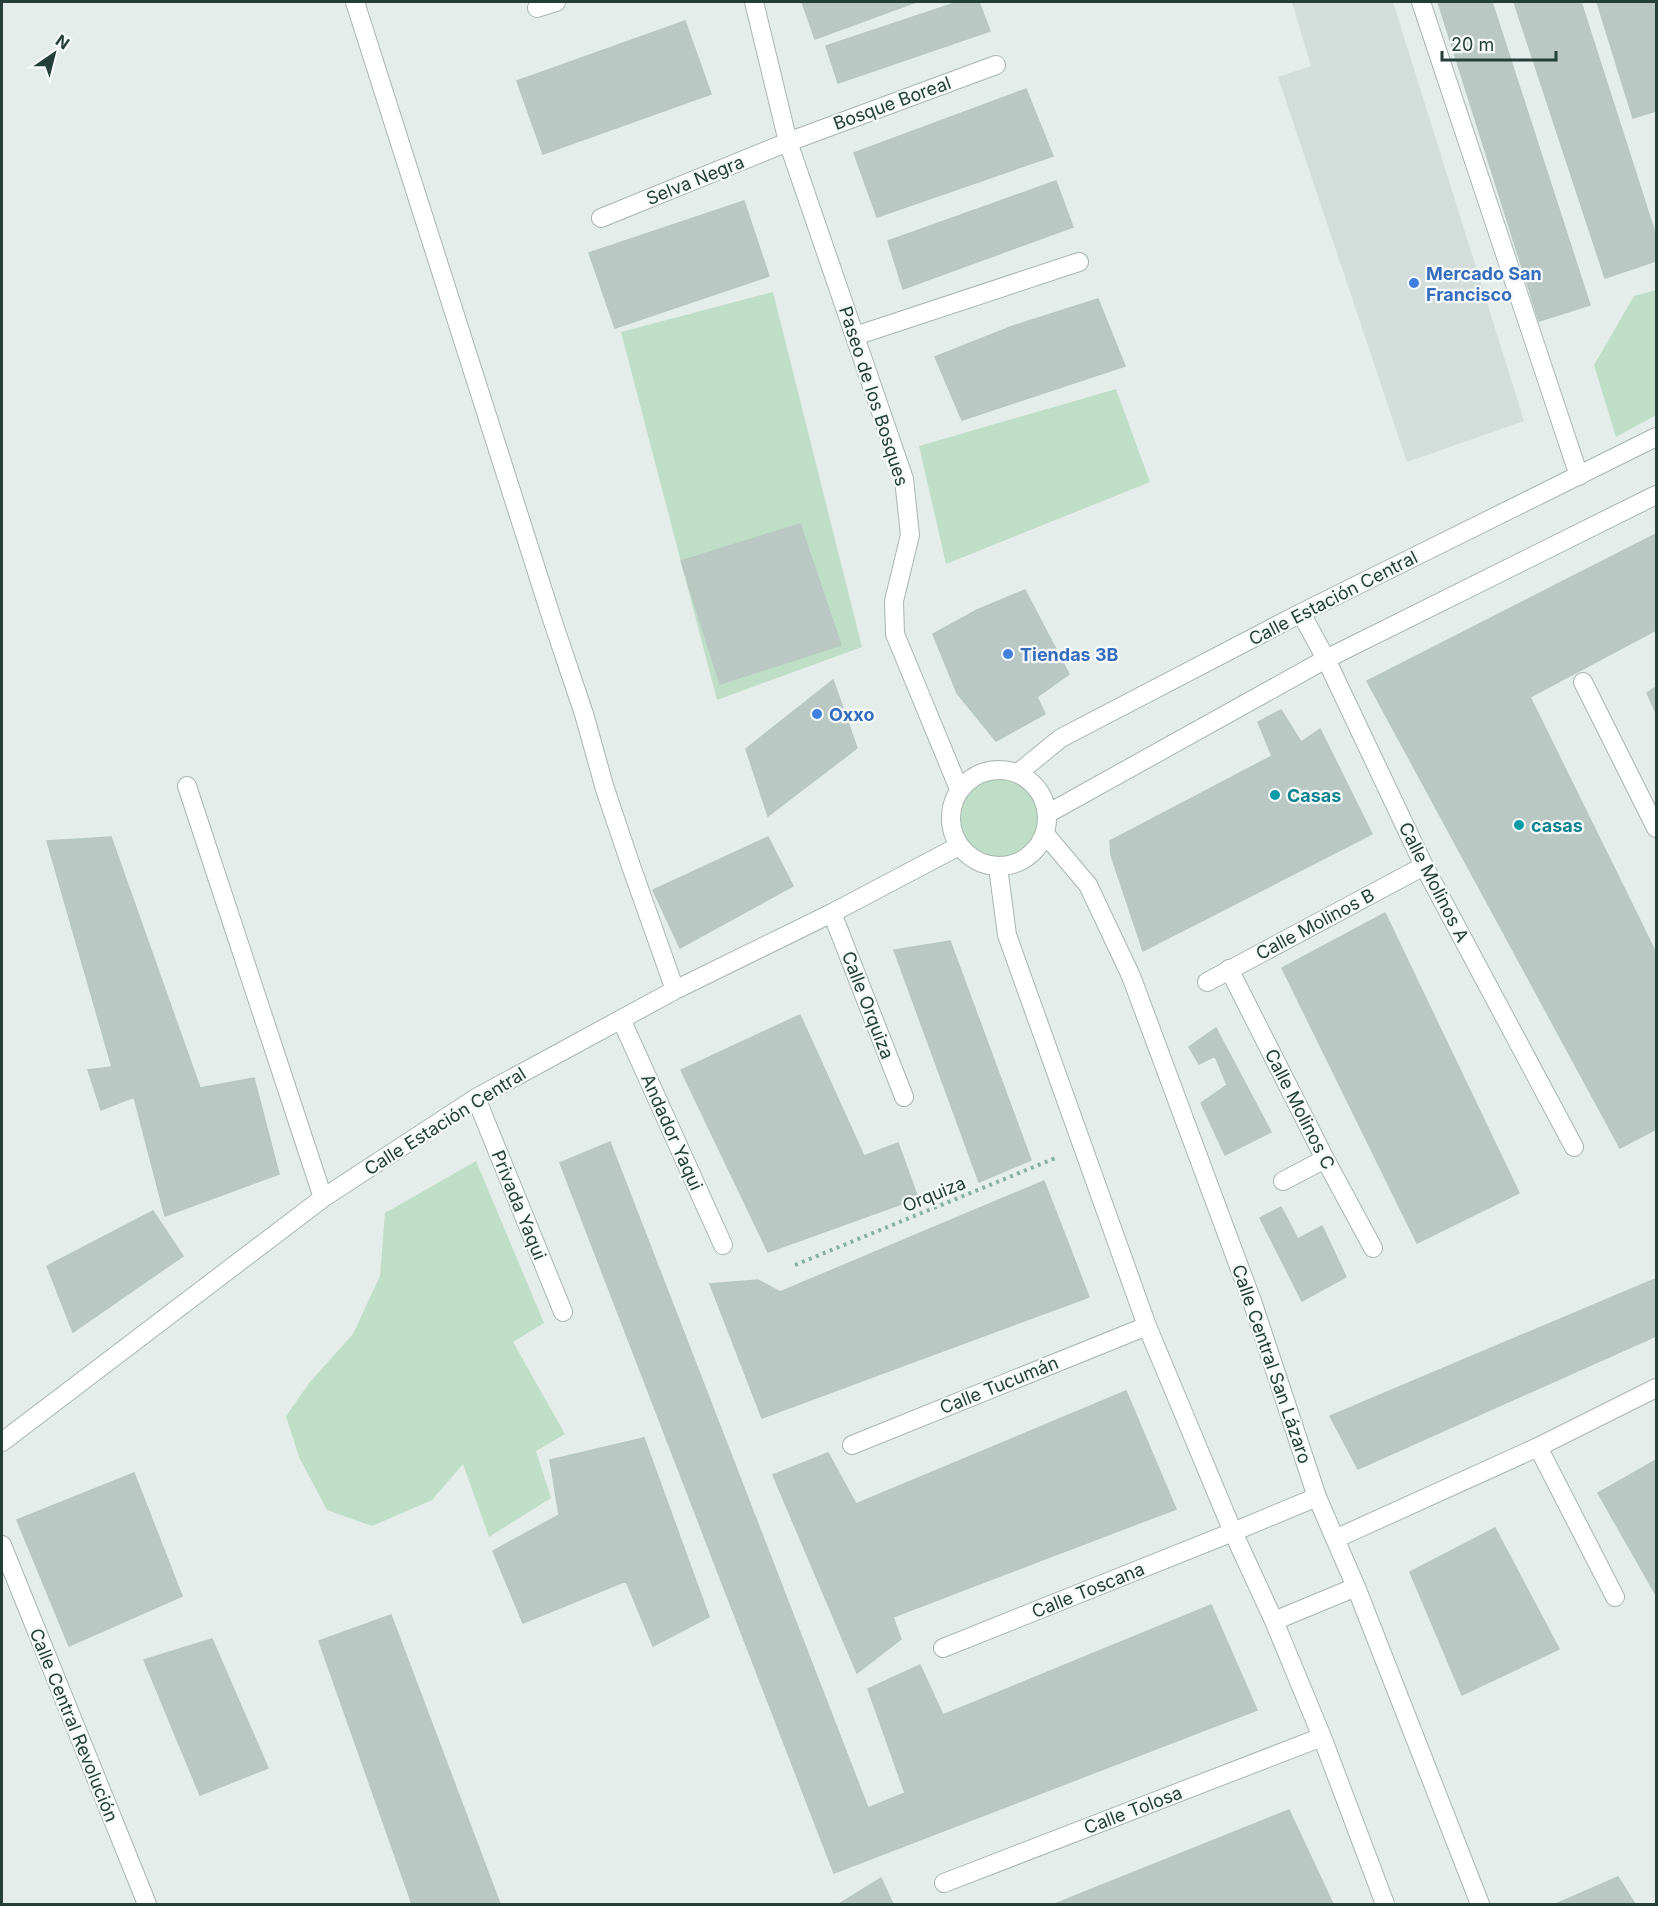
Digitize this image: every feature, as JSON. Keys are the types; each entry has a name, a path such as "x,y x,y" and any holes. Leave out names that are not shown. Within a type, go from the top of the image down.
{"street":[{"path":"355,2 544,597 584,714 605,789 675,990"},
{"path":"537,8 556,2"},
{"name":"Paseo de los Bosques","path":"754,2 788,142 904,479 910,535 894,601 895,634 959,789"},
{"path":"1421,2 1580,476"},
{"name":"Bosque Boreal","path":"788,142 996,65"},
{"name":"Selva Negra","path":"601,218 788,142"},
{"path":"855,336 1079,262"},
{"name":"Calle Estación Central","path":"1018,773 1061,738 1301,613 1656,437"},
{"path":"1047,814 1326,659 1656,495"},
{"name":"Calle Molinos A","path":"1301,613 1326,659 1424,866 1574,1147"},
{"path":"1583,682 1656,828"},
{"path":"997,769 1018,773 1038,790 1047,814 1045,834 1035,852 1018,863 998,867 983,864 970,857 959,846 951,828 951,807 959,789 976,775 997,769"},
{"path":"187,786 324,1198"},
{"name":"Calle Central San Lázaro","path":"1045,834 1088,885 1131,976 1253,1304 1317,1497 1356,1587 1480,1905"},
{"name":"Calle Estación Central","path":"2,1442 324,1198 476,1098 675,990 832,913 959,846"},
{"name":"Calle Molinos B","path":"1207,982 1424,866"},
{"path":"998,867 1007,935 1147,1326 1322,1737 1385,1905"},
{"name":"Calle Orquiza","path":"832,913 904,1097"},
{"name":"Calle Molinos C","path":"1229,969 1325,1159 1373,1248"},
{"name":"Andador Yaqui","path":"621,1019 723,1245"},
{"name":"Privada Yaqui","path":"476,1098 563,1312"},
{"path":"1283,1182 1325,1159"},
{"name":"Calle Tucumán","path":"852,1445 1147,1326"},
{"path":"1335,1539 1538,1447 1656,1388"},
{"path":"1538,1447 1615,1597"},
{"name":"Calle Toscana","path":"943,1648 1317,1497"},
{"name":"Calle Central Revolución","path":"2,1545 147,1905"},
{"path":"1274,1621 1356,1587"},
{"name":"Calle Tolosa","path":"944,1883 1322,1737"}],"path":[{"name":"Orquiza","path":"795,1265 1083,1147"}],"shaded area":[{"name":"Mercado San Francisco","path":"1292,2 1393,2 1524,421 1407,462 1278,77 1311,66"}],"green space":[{"path":"1656,290 1656,415 1616,437 1594,365 1634,296"},
{"path":"773,292 862,647 717,700 621,332"},
{"path":"1116,389 1150,482 946,564 919,446"},
{"path":"1002,770 1007,776 1027,781 1039,799 1046,824 1042,839 1013,864 992,866 964,851 951,828 949,806 976,775"},
{"path":"476,1161 544,1323 513,1342 565,1434 536,1451 551,1498 489,1537 463,1464 432,1500 372,1526 327,1510 299,1457 286,1416 310,1382 353,1334 380,1276 385,1213"}],"building":[{"path":"802,2 916,2 815,39"},
{"path":"958,2 979,2 990,31 838,83 826,46"},
{"path":"1438,2 1492,2 1590,305 1539,321"},
{"path":"1514,2 1581,2 1656,236 1656,261 1605,278"},
{"path":"1597,2 1656,2 1656,111 1633,118"},
{"path":"685,21 711,94 543,154 517,81"},
{"path":"1026,89 1053,156 877,217 854,153"},
{"path":"1056,181 1073,227 903,289 888,241"},
{"path":"744,201 769,276 615,328 589,253"},
{"path":"1098,299 1125,366 962,420 935,357 1013,326"},
{"path":"800,524 841,645 720,684 681,561"},
{"name":"casas","path":"1656,534 1656,630 1530,697 1656,953 1656,1129 1620,1148 1367,681"},
{"path":"1025,590 1069,674 1037,697 1045,714 996,741 957,693 933,634 977,610"},
{"name":"Oxxo","path":"833,680 857,748 768,816 746,749"},
{"path":"1656,687 1656,713 1647,693"},
{"name":"Casas","path":"1281,710 1301,742 1320,729 1372,834 1143,951 1111,855 1110,841 1272,756 1258,722"},
{"path":"111,837 200,1088 254,1078 279,1174 165,1216 134,1097 101,1110 88,1070 112,1067 47,841"},
{"path":"768,837 793,886 680,948 653,890"},
{"path":"1385,913 1519,1193 1417,1243 1282,968"},
{"path":"950,941 1031,1160 979,1182 894,950"},
{"path":"800,1015 864,1156 898,1143 918,1198 768,1252 681,1070"},
{"path":"1216,1028 1271,1132 1225,1155 1201,1103 1227,1085 1215,1056 1199,1064 1189,1047"},
{"path":"610,1142 868,1808 905,1793 868,1689 920,1665 943,1715 1211,1605 1257,1710 834,1873 560,1163"},
{"path":"1044,1181 1089,1297 762,1418 710,1284 758,1280 780,1292"},
{"path":"1281,1207 1298,1239 1322,1226 1346,1277 1302,1301 1260,1218"},
{"path":"153,1211 183,1256 73,1332 47,1266"},
{"path":"1655,1279 1656,1336 1358,1469 1330,1416"},
{"path":"1126,1391 1176,1509 893,1617 901,1639 857,1673 773,1475 828,1453 856,1504"},
{"path":"644,1438 709,1617 653,1646 626,1581 523,1623 493,1551 559,1515 550,1460"},
{"path":"1656,1460 1656,1595 1598,1493"},
{"path":"134,1473 182,1596 69,1646 17,1520"},
{"path":"1495,1528 1559,1649 1462,1695 1410,1572"},
{"path":"391,1615 500,1904 412,1904 319,1641"},
{"path":"212,1639 268,1768 200,1795 144,1660"},
{"path":"1289,1810 1333,1904 1055,1904"},
{"path":"1618,1877 1635,1904 1556,1904"},
{"path":"881,1878 893,1904 839,1904"}],"place":[{"name":"Mercado San Francisco","path":"1414,283"},
{"name":"Tiendas 3B","path":"1008,654"},
{"name":"Oxxo","path":"817,714"},
{"name":"Casas","path":"1275,795"},
{"name":"casas","path":"1519,825"}]}
